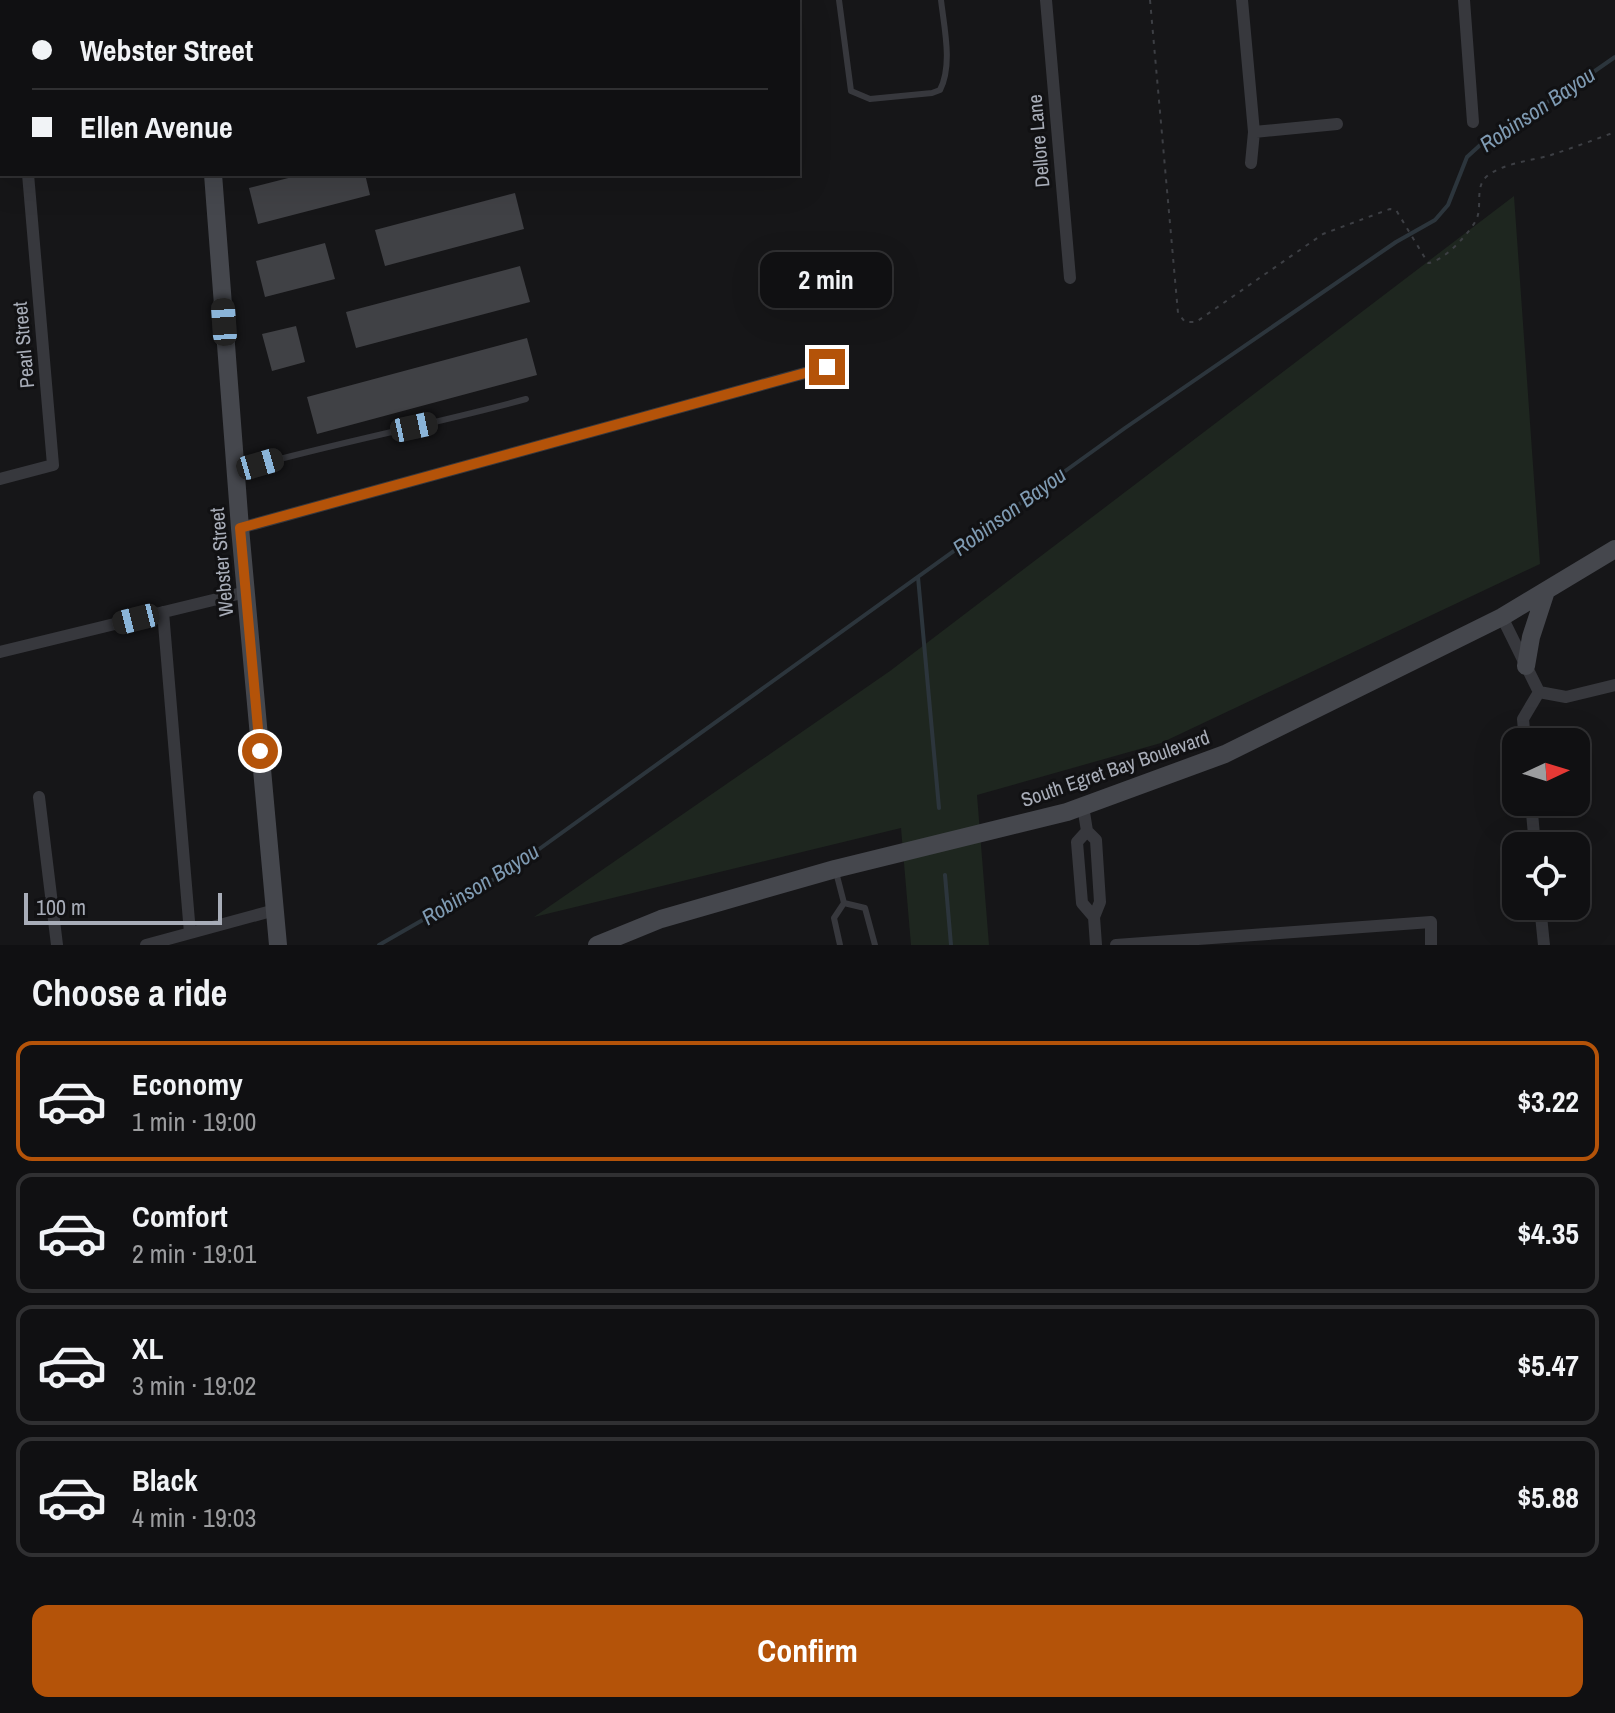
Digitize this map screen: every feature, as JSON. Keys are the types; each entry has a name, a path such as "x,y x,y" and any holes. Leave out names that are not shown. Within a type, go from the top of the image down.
{"main road":[{"name":"Webster Street","path":"213,176 240,528 278,945"},
{"name":"South Egret Bay Boulevard","path":"597,945 661,919 835,869 1083,806 1225,754 1502,617 1615,549"},
{"path":"1526,666 1531,637 1546,591"}],"street":[{"name":"Dellore Lane","path":"1046,0 1070,278"},
{"path":"1242,0 1254,132 1251,163"},
{"path":"1464,0 1473,122"},
{"path":"1254,132 1337,124"},
{"name":"Pearl Street","path":"0,479 53,465 28,176"},
{"path":"240,528 827,367"},
{"path":"0,652 246,592"},
{"path":"163,612 190,933"},
{"path":"1502,617 1539,692"},
{"path":"1539,692 1566,697 1615,685"},
{"path":"1524,728 1523,719 1539,692"},
{"path":"39,797 57,945"},
{"path":"1083,806 1087,831 1096,840 1100,902 1094,917 1096,945"},
{"path":"1087,831 1077,842 1082,903 1094,917"},
{"path":"146,945 275,910"},
{"path":"1541,920 1544,945"},
{"path":"1116,945 1260,940 1431,922 1431,945"}],"lane":[{"path":"839,0 851,91 870,99 940,90 945,81 946,55 941,0"},
{"path":"236,471 526,399"},
{"path":"835,869 844,903 834,918 840,945"},
{"path":"844,903 865,908 875,945"}],"path":[{"path":"1150,0 1178,313 1185,322 1196,322 1323,234 1390,209 1397,212 1428,263 1437,262 1464,236 1477,217 1480,190 1485,178 1499,169 1554,154 1615,132"}],"shaded area":[{"path":"1514,196 1540,564 1161,743 977,795 989,945 911,945 901,828 534,917 890,671"}],"building":[{"path":"296,176 365,176 370,195 258,224 249,188"},
{"path":"515,193 524,229 385,266 375,230"},
{"path":"325,243 335,279 265,297 256,261"},
{"path":"520,266 530,302 356,348 346,312"},
{"path":"296,326 305,362 272,371 262,334"},
{"path":"527,338 537,375 317,434 307,397"}],"waterway":[{"name":"Robinson Bayou","path":"379,945 510,870 1125,428 1396,242 1435,220 1448,205 1467,157 1489,137 1615,57"},
{"path":"918,577 939,808"},
{"path":"945,875 951,945"}],"route":[{"path":"260,751 240,528 827,367"}]}
